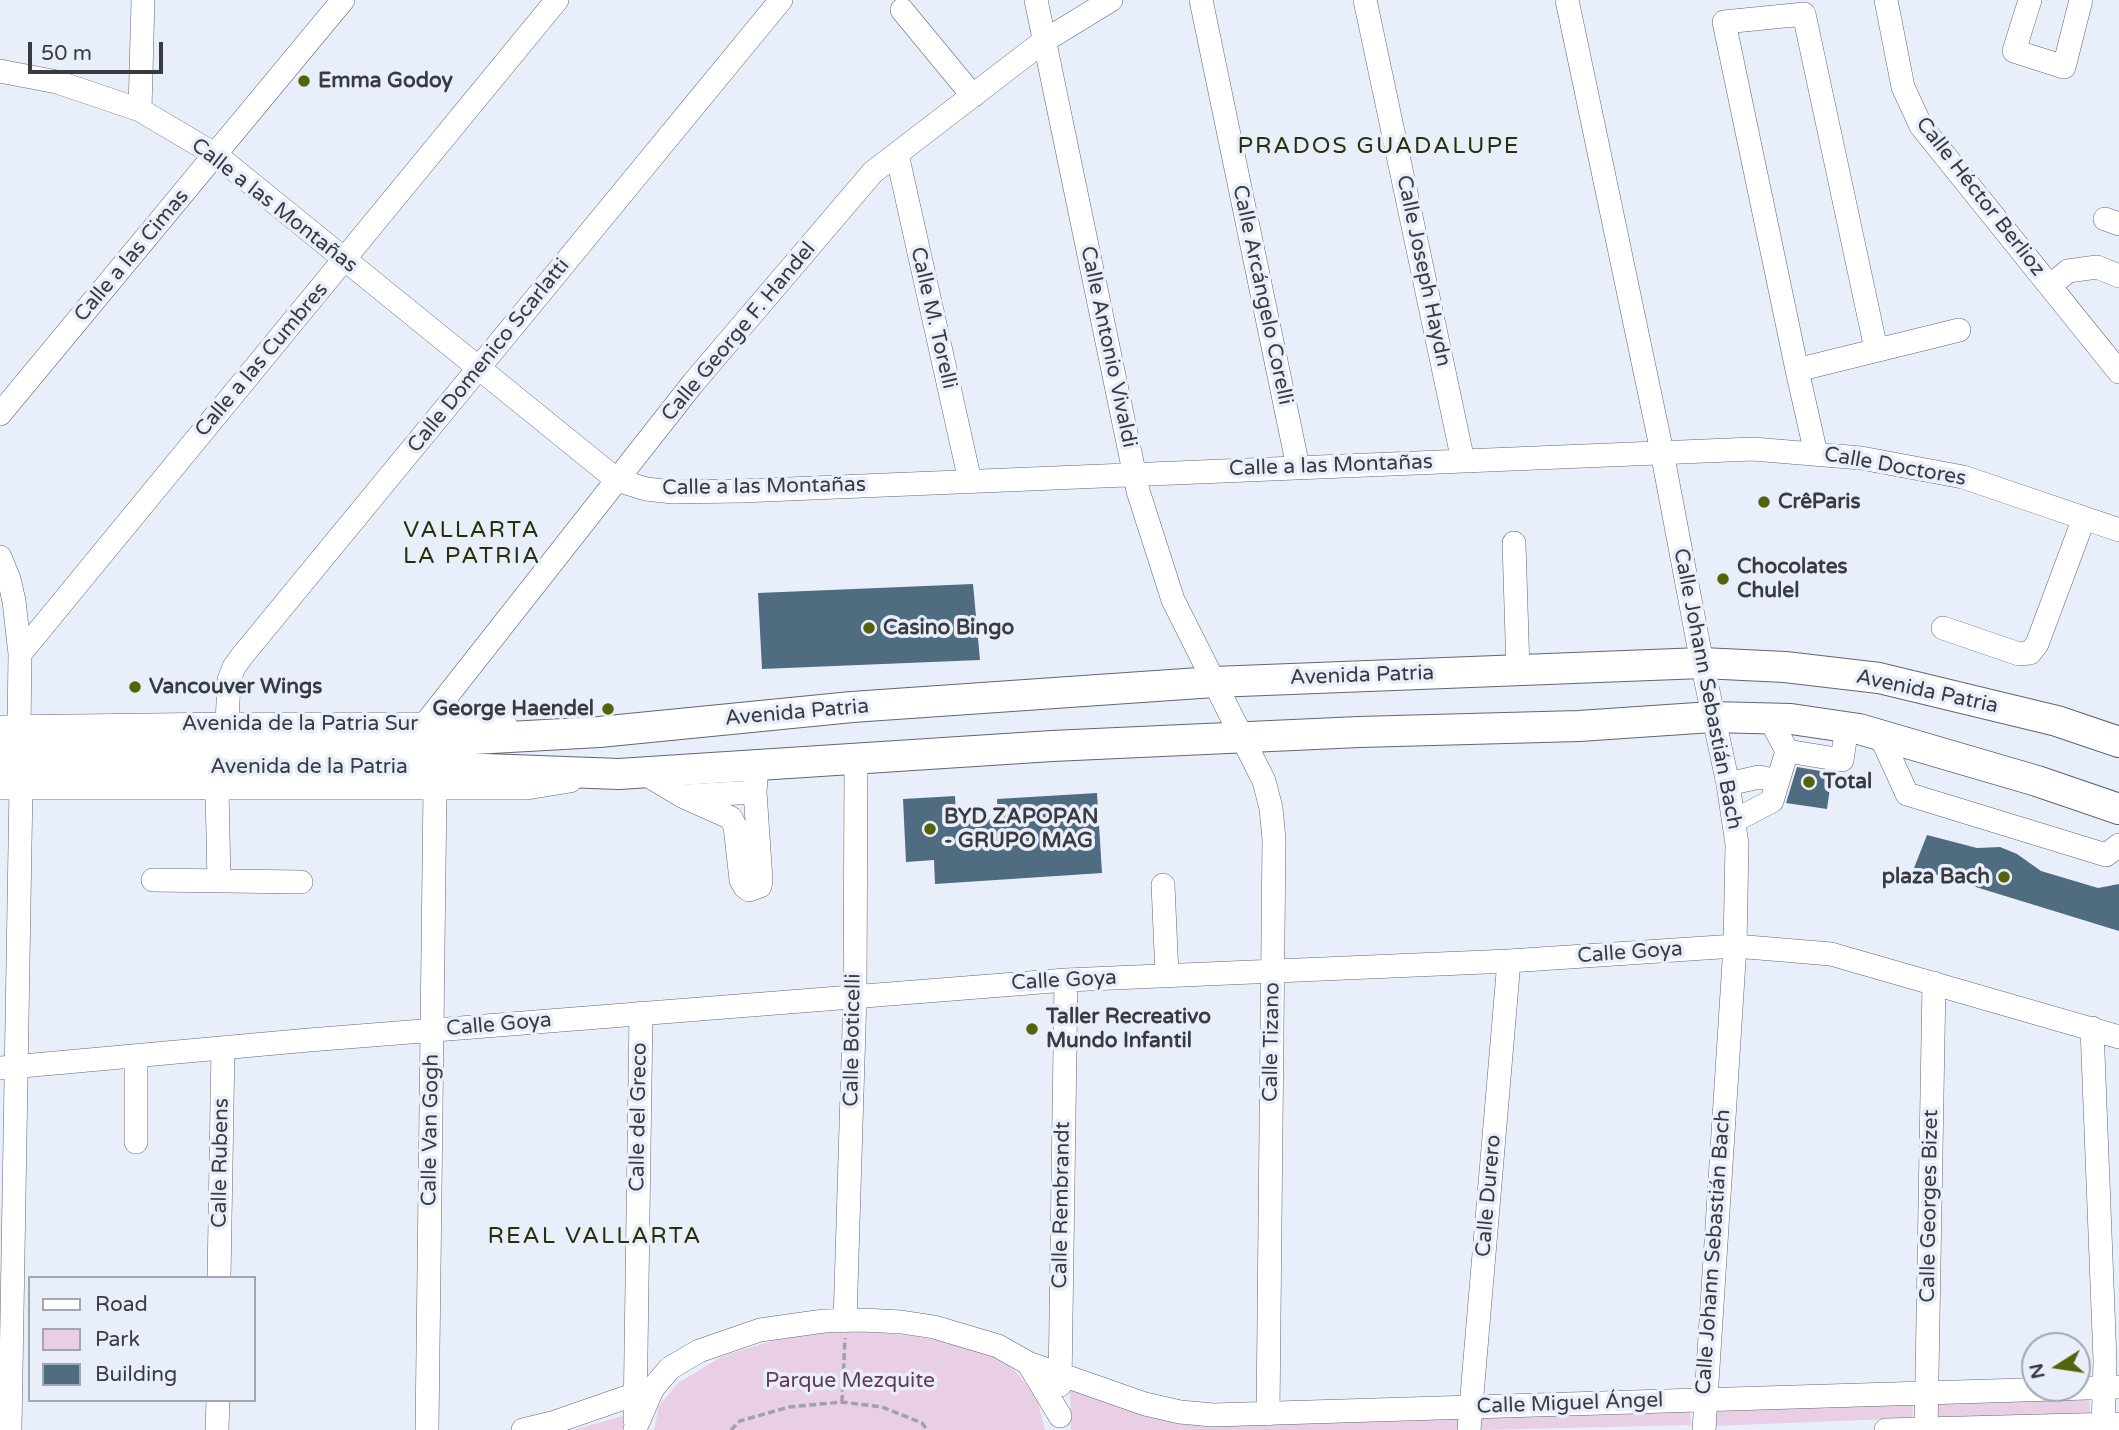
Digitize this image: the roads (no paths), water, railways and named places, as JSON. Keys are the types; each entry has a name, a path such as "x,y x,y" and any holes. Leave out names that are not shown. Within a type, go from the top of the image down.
{"main road":[{"name":"Avenida Patria","path":"598,732 852,707 1214,682 1702,663 1785,667 1879,678 2057,721 2119,742"},
{"path":"630,773 756,778 856,759 1052,746 1579,726 1712,717 1770,719 1847,727 2037,781 2119,809"},
{"name":"Avenida de la Patria","path":"6,734 402,743 598,732"},
{"name":"Avenida de la Patria","path":"7,781 404,766 630,773"}],"street":[{"path":"140,110 143,0"},
{"name":"Calle a las Cimas","path":"0,414 343,0"},
{"name":"Calle a las Cumbres","path":"20,654 557,0"},
{"name":"Calle Domenico Scarlatti","path":"227,724 229,680 234,667 781,0"},
{"name":"Calle Antonio Vivaldi","path":"1036,0 1135,474 1173,600 1214,682"},
{"name":"Calle George F. Handel","path":"425,724 694,382 873,172 1044,41 1111,0"},
{"name":"Calle Arcángelo Corelli","path":"1201,0 1298,467"},
{"name":"Calle Joseph Haydn","path":"1365,0 1463,461"},
{"name":"Calle Johann Sebastián Bach","path":"1567,0 1662,452 1712,717 1728,784 1737,844 1735,946 1704,1430"},
{"name":"Calle Héctor Berlioz","path":"1886,0 1903,87 1921,126 2119,372"},
{"path":"2030,0 2014,51 2064,67 2081,0"},
{"path":"902,10 973,96"},
{"path":"1816,454 1724,22 1804,14 1876,349"},
{"name":"Calle a las Montañas","path":"0,71 57,82 140,110 216,155 617,480 646,489 673,492 1662,452"},
{"name":"Calle M. Torelli","path":"897,154 970,481"},
{"path":"2050,286 2068,271 2096,267 2119,275"},
{"path":"1797,370 1959,330"},
{"name":"Calle Doctores","path":"1662,452 1753,449 1861,458 1963,477 2119,530"},
{"path":"1944,628 2019,654 2030,653 2037,644 2084,518"},
{"path":"1514,543 1518,670"},
{"path":"0,557 14,601 20,654 6,734"},
{"name":"Calle Tizano","path":"1214,682 1264,781 1271,808 1274,839 1268,1414"},
{"path":"1734,821 1772,801 1787,751 1770,719"},
{"name":"Avenida de la Patria Sur","path":"6,734 227,724 540,724 598,732"},
{"path":"1787,751 1842,760 1847,727"},
{"path":"1880,736 1907,794 2106,855 2119,845"},
{"name":"Calle Boticelli","path":"845,1321 855,995 856,759"},
{"path":"10,1430 7,781 217,788 527,788 630,773 730,818 735,826 744,887 749,890 760,886 756,778 682,796"},
{"path":"1728,784 1759,778 1778,781"},
{"path":"217,788 219,881"},
{"name":"Calle Van Gogh","path":"427,1430 435,788"},
{"path":"153,880 302,882"},
{"path":"1163,885 1167,975"},
{"name":"Calle Goya","path":"8,1067 855,995 1066,980 1508,961 1735,946 1831,954 2119,1037"},
{"name":"Calle Durero","path":"1470,1419 1508,961"},
{"name":"Calle Rembrandt","path":"1061,1423 1059,1373 1066,980"},
{"name":"Calle Georges Bizet","path":"1926,1429 1934,983"},
{"name":"Calle del Greco","path":"641,1013 644,1390"},
{"path":"1886,1430 2109,1426 2112,1387 2092,1028"},
{"name":"Calle Rubens","path":"219,1276 223,1048"},
{"path":"136,1056 136,1142"},
{"name":"Calle Miguel Ángel","path":"523,1430 552,1423 644,1390 670,1368 699,1350 731,1339 760,1330 845,1321 901,1322 934,1327 998,1346 1028,1363 1145,1404 1180,1412 1213,1415 1470,1419 1704,1399 2112,1387"},
{"name":"Calle Miguel Ángel","path":"1028,1363 1061,1423"},
{"name":"Calle Miguel Ángel","path":"635,1430 644,1390"},
{"path":"217,1430 218,1402"}],"place":[{"name":"Emma Godoy","path":"304,81"},
{"name":"CrêParis","path":"1764,502"},
{"name":"Chocolates Chulel","path":"1723,579"},
{"name":"Casino Bingo","path":"869,628"},
{"name":"Vancouver Wings","path":"135,687"},
{"name":"George Haendel","path":"608,709"},
{"name":"Total","path":"1809,782"},
{"name":"BYD ZAPOPAN - GRUPO MAG","path":"930,829"},
{"name":"plaza Bach","path":"2004,877"},
{"name":"Taller Recreativo Mundo Infantil","path":"1032,1029"}],"district":[{"name":"PRADOS GUADALUPE","path":"1379,147"},
{"name":"VALLARTA LA PATRIA","path":"472,544"},
{"name":"REAL VALLARTA","path":"595,1237"}],"park label":[{"name":"Parque Mezquite","path":"850,1381"}]}
